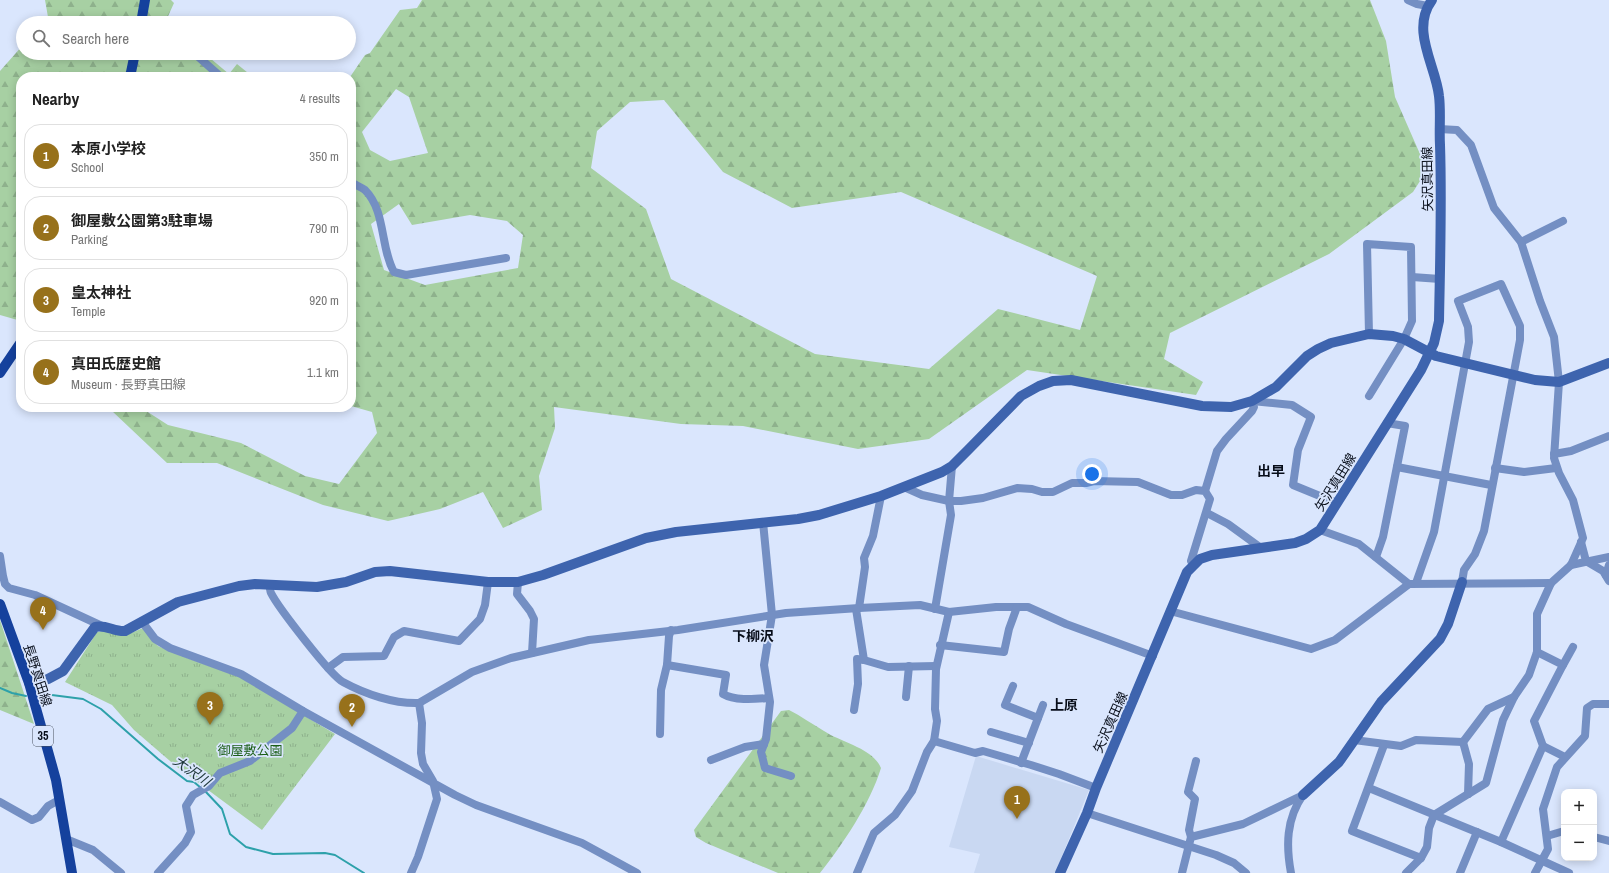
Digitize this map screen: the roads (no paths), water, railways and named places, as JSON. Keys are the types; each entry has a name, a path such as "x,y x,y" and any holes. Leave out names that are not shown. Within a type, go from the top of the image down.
{"main road":[{"path":"143,16 146,0"},
{"path":"131,72 134,60"},
{"path":"0,373 16,349"},
{"name":"長野真田線","path":"0,604 29,683 56,780 72,873"}],"street":[{"path":"1408,0 1430,3"},
{"name":"矢沢真田線","path":"1060,873 1087,813 1096,788 1153,656 1187,572 1200,559 1212,555 1295,543 1306,539 1320,530 1387,423 1429,354 1434,343 1438,327 1441,189 1439,95 1427,56 1423,29 1430,3"},
{"path":"202,60 215,72"},
{"path":"1406,873 1421,858 1427,847 1429,828 1434,815 1486,783 1503,720 1514,697 1529,675 1537,652 1537,614 1551,583 1571,565 1583,538 1573,500 1556,468 1554,454 1559,382 1554,337 1540,302 1521,242 1492,204 1471,145 1457,130 1439,129"},
{"path":"356,185 364,190 378,213 388,262 394,272 406,275 506,258"},
{"path":"1521,242 1563,221"},
{"path":"1369,334 1367,244 1411,247 1412,321 1404,339 1369,396"},
{"path":"1412,277 1440,279"},
{"path":"1170,611 1311,649 1336,640 1412,583 1434,532 1469,342 1468,327 1458,301 1501,284 1520,326 1520,340 1494,468 1484,531 1475,554 1464,570 1462,582 1448,624 1440,639 1394,686 1339,762 1303,795 1243,824 1190,841"},
{"path":"0,556 5,584 9,588 35,595 102,626 125,632 178,602 239,586 270,584 317,587 346,582 375,572 390,571 488,582 518,582 543,576 646,538 676,532 798,519 819,515 881,496 929,478 952,466 1021,396 1039,386 1053,381 1071,380 1202,406 1231,407 1252,401 1276,387 1307,356 1318,349 1332,343 1369,334 1381,334 1404,339 1429,354 1465,364 1513,376 1559,382 1609,363"},
{"path":"1193,565 1191,561 1207,513 1210,499 1206,491 1218,451 1226,439 1252,411 1254,407 1252,401"},
{"path":"1252,401 1292,405 1311,417 1298,450 1293,485 1337,503"},
{"path":"1376,557 1383,537 1404,426 1387,423"},
{"path":"1554,454 1572,451 1609,436"},
{"path":"936,609 951,515 949,501 952,466"},
{"path":"1396,467 1491,485"},
{"path":"1494,468 1524,472 1556,468"},
{"path":"904,487 913,492 949,501 983,498 1017,488 1049,493 1072,483 1086,484 1094,481 1138,482 1171,495 1182,495 1196,490 1206,491"},
{"path":"864,660 858,609 865,567 864,558 873,536 881,496"},
{"path":"1207,513 1228,524 1261,548"},
{"path":"763,522 772,615 764,665 769,698 764,744 761,752 765,768 791,776"},
{"path":"1320,530 1359,544 1412,583 1551,583"},
{"path":"1581,542 1586,561 1604,571 1607,578"},
{"path":"1571,565 1609,557"},
{"path":"1607,578 1609,565"},
{"path":"328,668 343,657 384,656 394,636 404,631 459,641 480,619 485,605 488,582"},
{"path":"518,582 517,594 534,619 532,652"},
{"path":"270,584 271,592 275,599 328,668 342,682 369,693 395,701 419,703 472,672 532,652 589,640 772,615 920,605 949,612 1028,607 1066,624 1153,656"},
{"path":"940,645 1004,652 1009,629 1017,607"},
{"path":"857,873 874,833 895,816 912,792 927,752 934,741 936,721 936,666 949,612"},
{"path":"143,623 155,639 170,648 241,674 303,711 476,805 582,843 637,873"},
{"path":"29,683 48,679 63,671 94,627 102,626"},
{"path":"660,734 661,690 667,665 669,636 671,630"},
{"path":"1502,842 1543,746 1534,721 1573,647"},
{"path":"1537,652 1563,665"},
{"path":"854,710 854,697 858,684 857,659 888,667 936,666"},
{"path":"667,665 726,675 723,694 726,696 752,699 769,698"},
{"path":"906,697 909,666"},
{"path":"1013,686 1005,705 1038,718"},
{"path":"1463,742 1488,709 1514,697"},
{"path":"411,873 435,809 437,792 423,764 421,754 422,723 419,703"},
{"path":"1535,873 1548,849 1544,809 1557,766 1585,736 1587,708 1593,704 1609,704"},
{"path":"1021,763 1043,705"},
{"path":"158,873 188,838 192,827 186,806 193,796 224,770 243,764 255,757 292,728 303,711"},
{"path":"991,732 1029,743"},
{"path":"1354,740 1401,746 1416,740 1463,742"},
{"path":"934,741 975,753 983,752 1021,763 1058,774 1096,788"},
{"path":"1463,742 1469,764 1468,794"},
{"path":"711,760 745,747 764,744"},
{"path":"1384,745 1352,831 1421,858"},
{"path":"1543,746 1565,757"},
{"path":"1182,873 1190,841 1189,830 1195,799 1188,792 1196,761"},
{"path":"1369,788 1502,842 1568,873"},
{"path":"1291,873 1287,847 1288,834 1294,811 1303,795"},
{"path":"0,802 32,820 39,817 48,806 59,800"},
{"path":"1087,813 1111,822 1190,841 1234,863 1246,873"},
{"path":"1460,873 1477,832"},
{"path":"1547,836 1561,832"},
{"path":"1597,838 1609,841"},
{"path":"66,839 93,850 121,873"}],"waterway":[{"name":"大沢川","path":"0,688 12,693 26,696"},
{"name":"大沢川","path":"44,694 83,699 101,709 158,759 187,781 194,782 201,788"},
{"name":"大沢川","path":"205,791 222,809 230,834 246,847 273,854 325,853 335,855 364,873"}],"place":[{"name":"真田氏歴史館","path":"43,630"},
{"name":"皇太神社","path":"210,725"},
{"name":"御屋敷公園第3駐車場","path":"352,727"},
{"name":"本原小学校","path":"1017,819"}],"district":[{"name":"出早","path":"1271,471"},
{"name":"下柳沢","path":"753,636"},
{"name":"上原","path":"1064,705"}],"park label":[{"name":"御屋敷公園","path":"250,750"}]}
